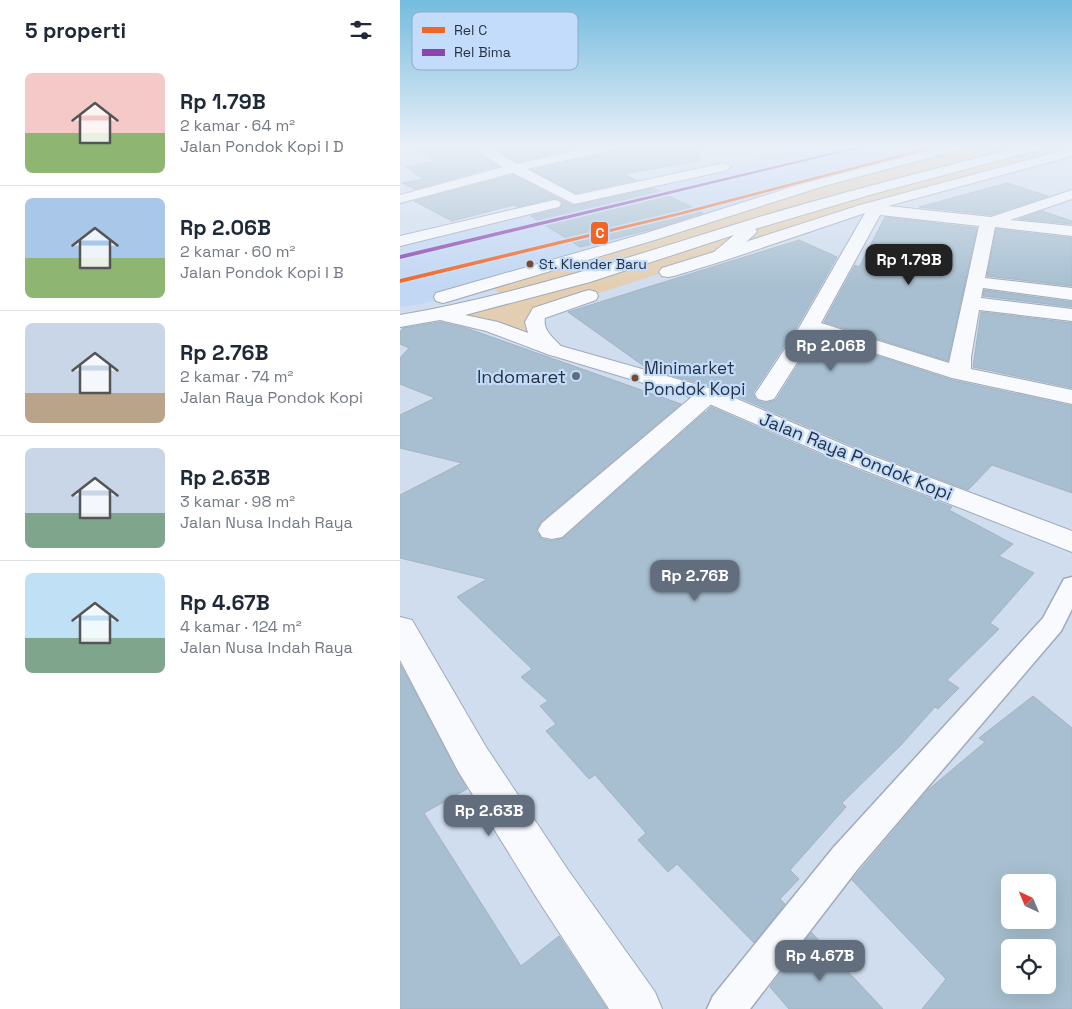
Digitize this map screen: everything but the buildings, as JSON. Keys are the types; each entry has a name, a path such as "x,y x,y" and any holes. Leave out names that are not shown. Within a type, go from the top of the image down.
{"street":[{"path":"400,212 409,202 440,192"},
{"path":"561,192 574,200 610,192"},
{"path":"400,307 422,304 652,236 790,192"},
{"path":"400,321 438,316 554,288 764,220 867,192"},
{"path":"656,276 930,192"},
{"path":"988,221 1069,196"},
{"path":"400,241 441,224 554,204"},
{"path":"870,209 1072,231"},
{"path":"766,394 810,326 870,209"},
{"path":"720,256 764,220"},
{"path":"960,372 960,357 977,282 988,221"},
{"path":"977,282 1072,294"},
{"path":"554,350 536,330 533,322 534,317 540,312 602,292"},
{"path":"972,303 1072,315"},
{"name":"Jalan Raya Pondok Kopi","path":"438,316 491,326 554,350 708,395 854,457 1072,542"},
{"path":"810,326 960,372 1072,397"},
{"path":"552,530 708,395"},
{"path":"400,629 472,759 553,885 638,1009"}],"lane":[{"path":"726,1009 845,859 1052,624 1072,586"}],"shaded area":[{"path":"603,192 801,192 422,304 400,307 400,238"},
{"path":"802,192 924,192 865,208 540,312 554,350 438,316 508,298 485,284"}],"rail line":[{"name":"Bima","path":"400,257 672,192"},
{"name":"C","path":"400,281 762,192"}],"place":[{"name":"St. Klender Baru","path":"530,264"},
{"name":"Indomaret","path":"576,376"},
{"name":"Minimarket Pondok Kopi","path":"635,378"}]}
